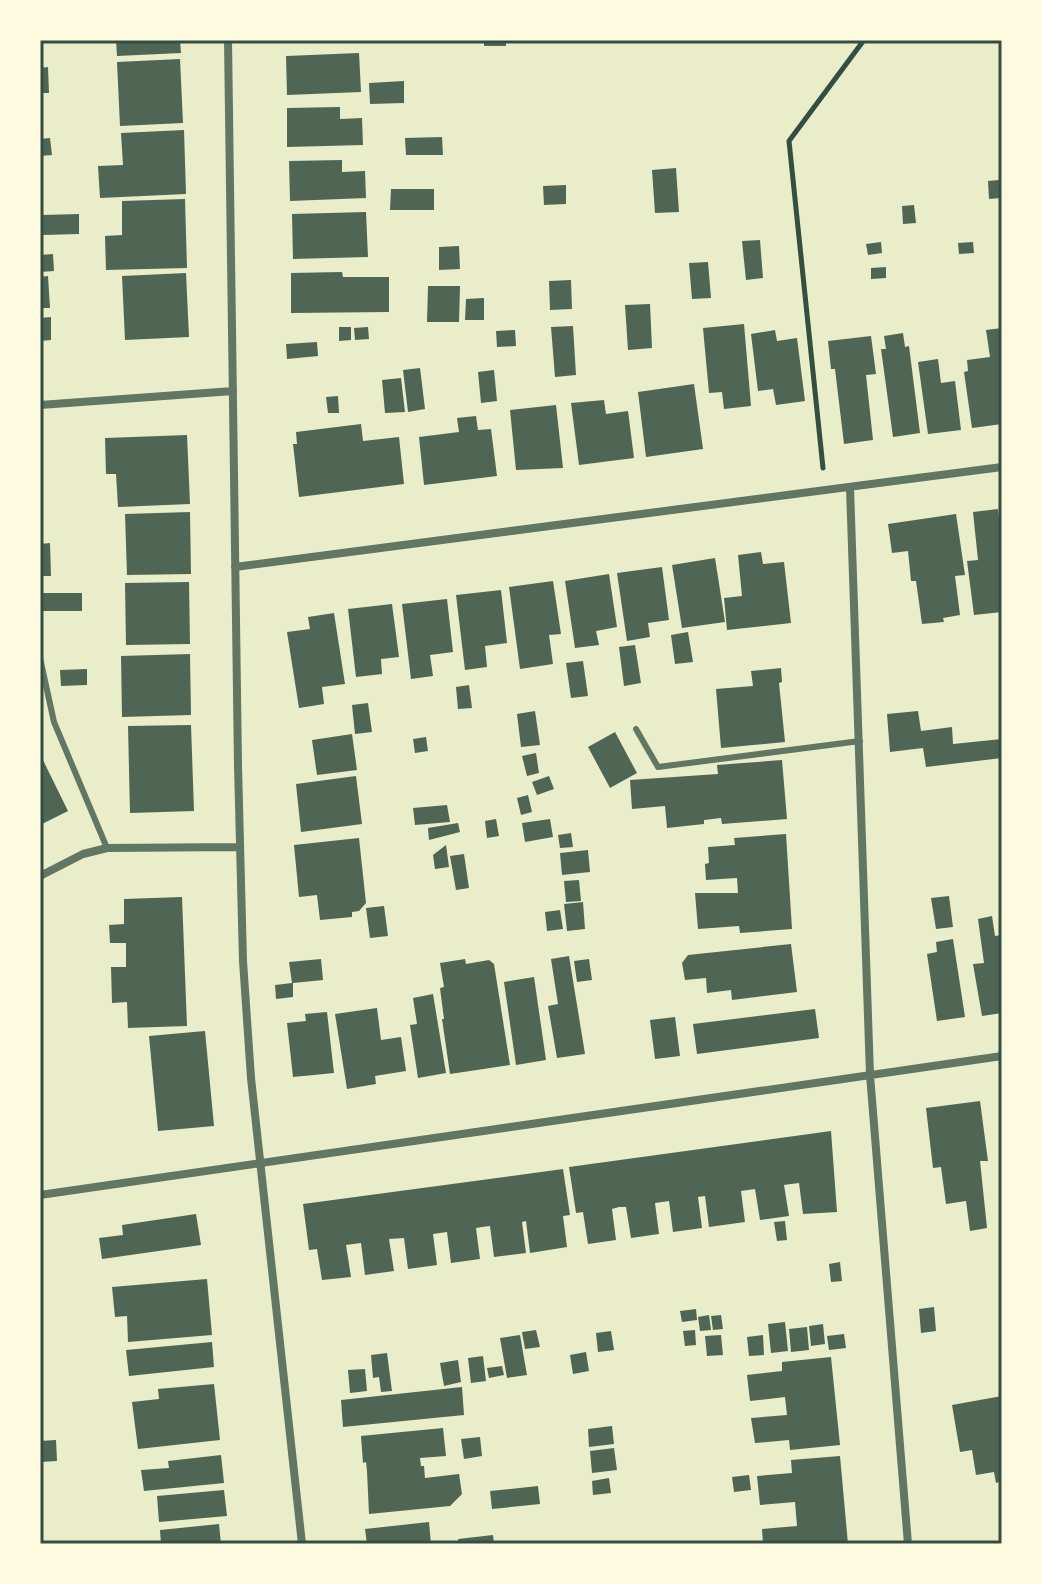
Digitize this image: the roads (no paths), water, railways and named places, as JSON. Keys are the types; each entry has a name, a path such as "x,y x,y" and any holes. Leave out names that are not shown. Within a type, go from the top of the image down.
{"street":[{"path":"228,40 239,847 251,1078 302,1544"},
{"path":"40,405 233,391"},
{"path":"235,567 1002,467"},
{"path":"850,488 870,1075 908,1544"},
{"path":"40,876 83,854 107,848 239,847"},
{"path":"40,1195 1002,1056"}],"lane":[{"path":"40,658 54,722 107,848"},
{"path":"636,729 658,767 860,741"}]}
